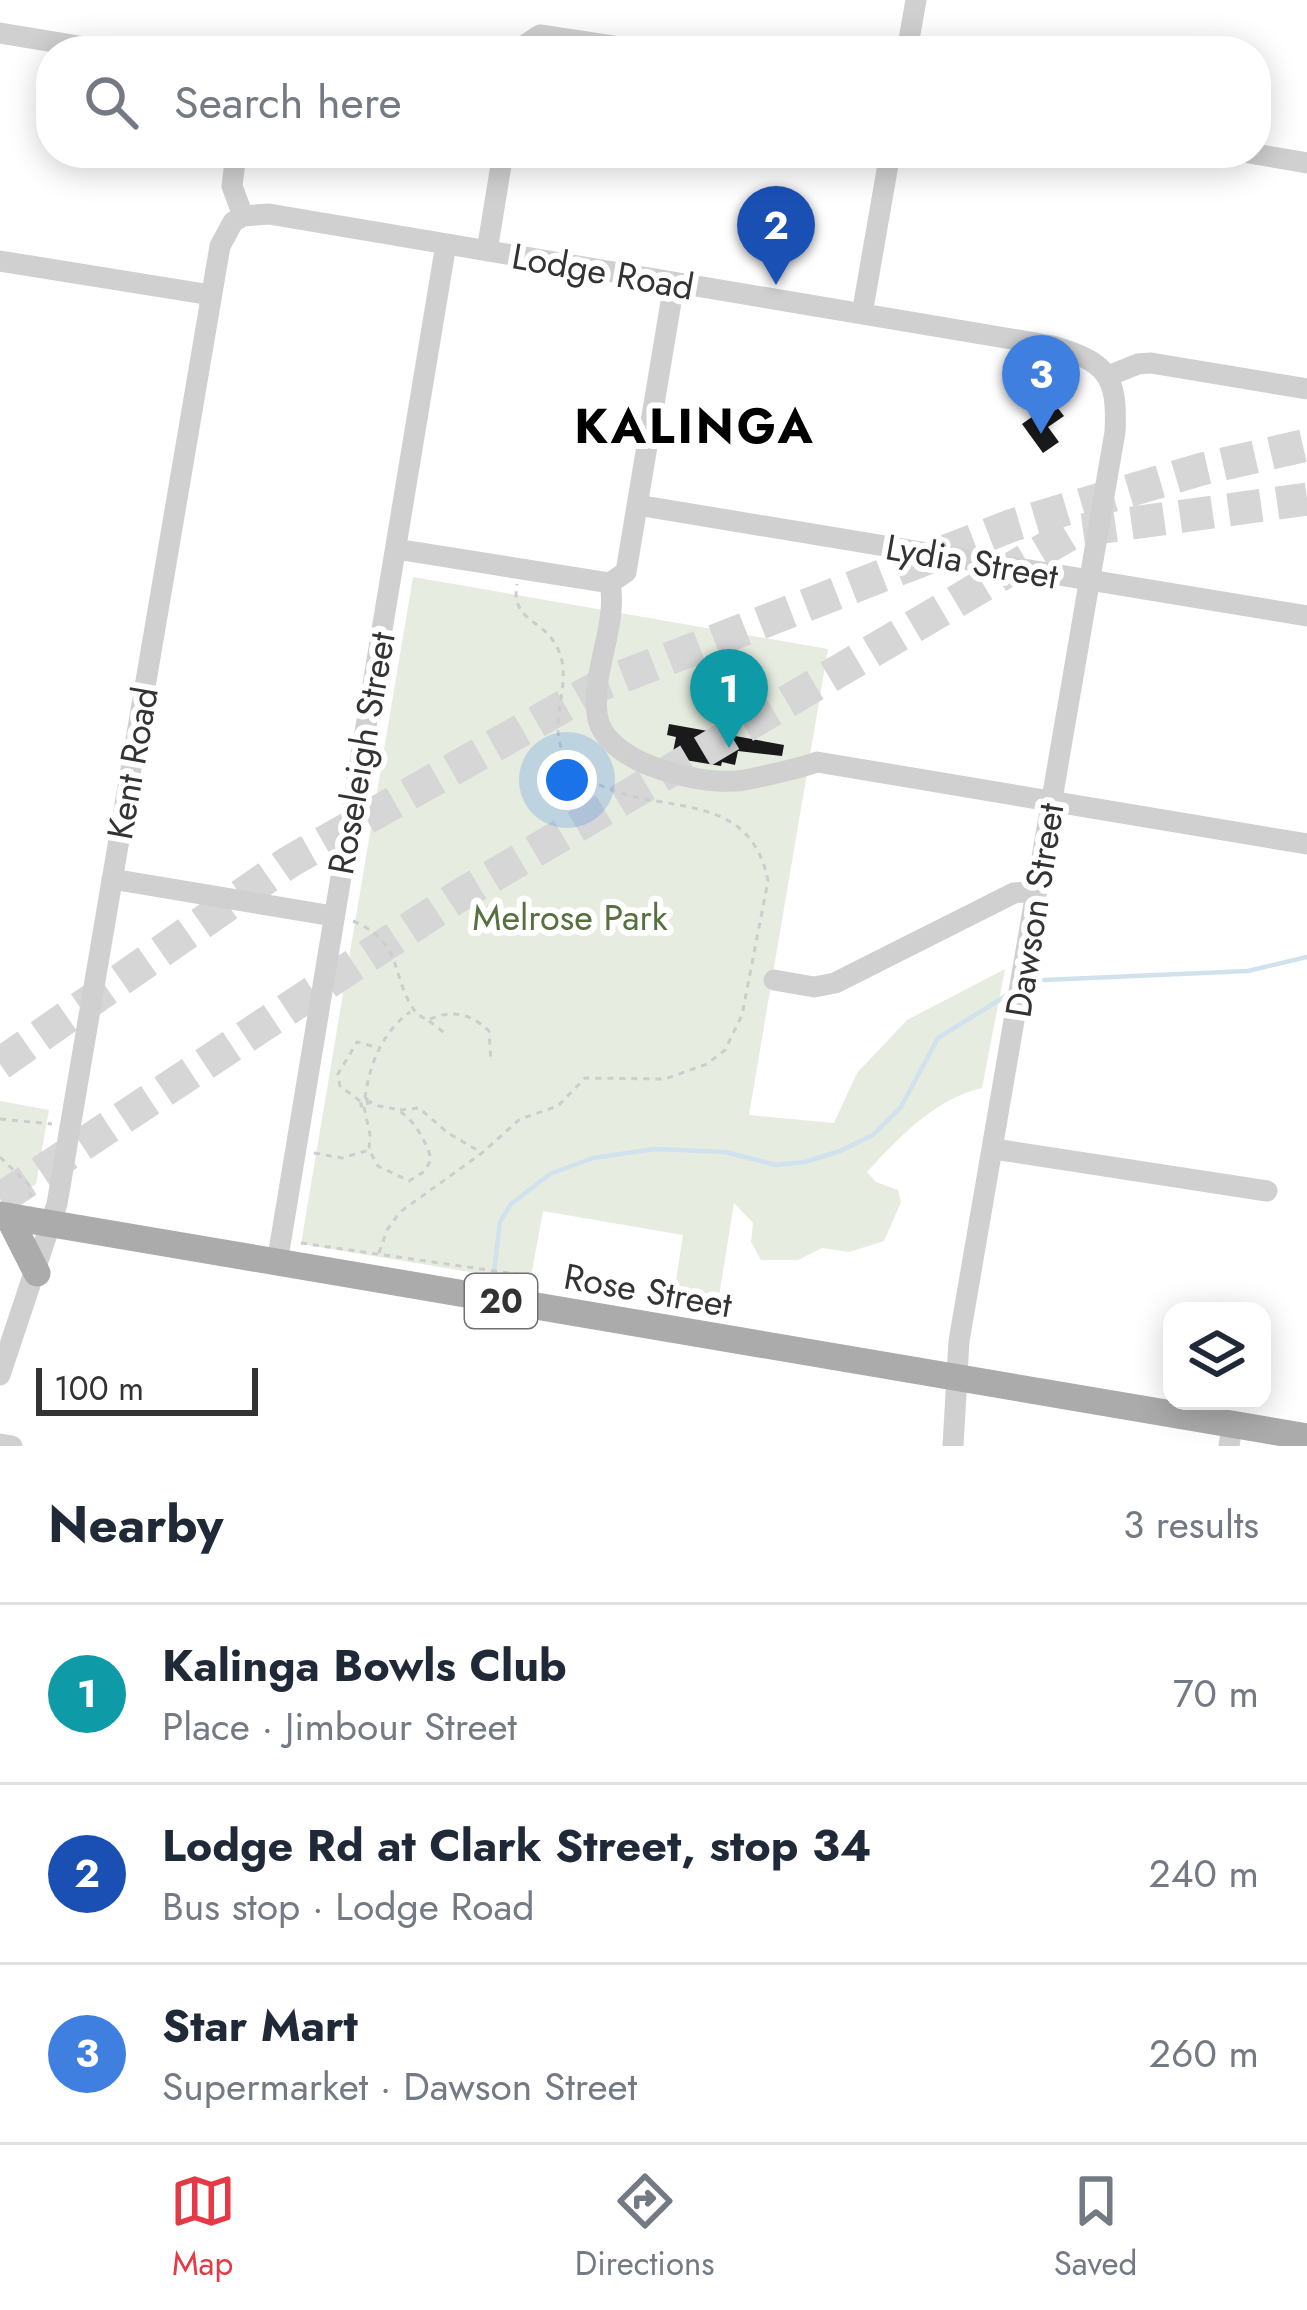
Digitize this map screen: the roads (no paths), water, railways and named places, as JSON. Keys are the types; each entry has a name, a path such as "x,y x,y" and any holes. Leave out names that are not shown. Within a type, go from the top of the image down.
{"main road":[{"name":"Rose Street","path":"4,1215 956,1379 1221,1435"},
{"path":"4,1215 37,1273"},
{"name":"20","path":"1221,1435 1307,1437"}],"street":[{"path":"910,36 916,0"},
{"path":"0,33 36,39"},
{"path":"1271,157 1307,163"},
{"path":"234,168 232,186 243,216"},
{"path":"488,251 501,168"},
{"path":"862,314 887,168"},
{"name":"Lodge Road","path":"243,216 269,214 1053,346 1088,356 1108,376"},
{"name":"Kent Road","path":"0,1375 51,1224 212,295 225,232 243,216"},
{"name":"Roseleigh Street","path":"277,1263 446,244"},
{"path":"0,261 212,295"},
{"path":"396,549 610,583 626,572 674,284"},
{"path":"1108,376 1151,363 1307,389"},
{"name":"Dawson Street","path":"953,1446 959,1341 1115,432 1117,403 1108,376"},
{"name":"Lydia Street","path":"637,505 1307,616"},
{"path":"610,583 613,597 596,699 603,736 648,765 737,781 817,761 1307,844"},
{"path":"112,878 333,916"},
{"path":"774,980 814,987 835,983 1014,892 1037,891"},
{"path":"994,1148 1268,1191"},
{"path":"0,1444 12,1446"}],"waterway":[{"path":"1044,980 1248,971 1307,957"},
{"path":"492,1288 500,1222 511,1204 550,1174 593,1158 655,1149 725,1152 776,1165 840,1151 873,1135 901,1107 938,1038 1009,994"}],"tunnel":[{"path":"0,1064 289,862 603,684 1013,525 1202,469 1307,445"},
{"path":"0,1199 457,897 1075,531 1307,499"}],"place":[{"name":"Lodge Rd at Clark Street, stop 34","path":"776,285"},
{"name":"Star Mart","path":"1041,434"},
{"name":"Kalinga Bowls Club","path":"729,748"}],"district":[{"name":"KALINGA","path":"695,426"}],"park label":[{"name":"Melrose Park","path":"570,917"}]}
